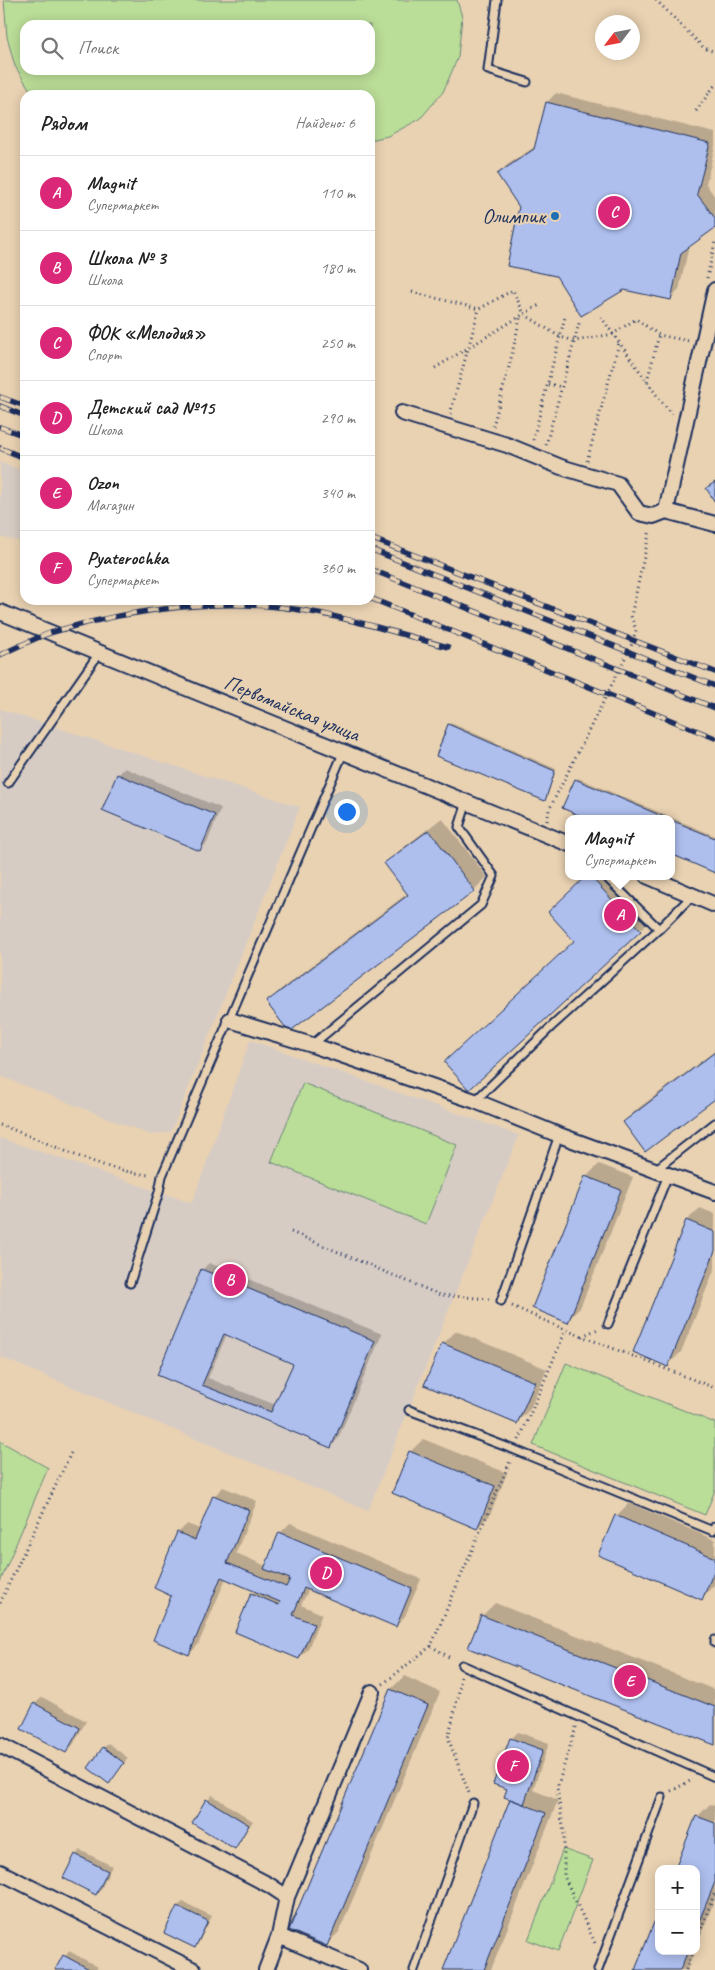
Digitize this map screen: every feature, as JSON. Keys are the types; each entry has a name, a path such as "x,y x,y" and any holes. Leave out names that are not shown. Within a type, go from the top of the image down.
{"street":[{"path":"659,514 715,290"},
{"path":"402,413 489,439 583,474 618,484 639,513 659,514 715,524"},
{"name":"Первомайская улица","path":"0,612 565,842"},
{"path":"657,880 715,904"},
{"path":"230,1020 312,1045 475,1102 715,1192"},
{"path":"266,1970 279,1936 287,1896 372,1692"},
{"path":"0,1745 287,1896"},
{"path":"0,1872 194,1970"},
{"path":"279,1936 359,1970"}],"lane":[{"path":"497,0 488,70 526,82"},
{"path":"8,783 100,652"},
{"path":"130,1283 159,1192 162,1176 344,751"},
{"path":"312,1045 481,905 494,876 459,827 467,802"},
{"path":"609,880 659,929"},
{"path":"475,1102 693,895"},
{"path":"608,1324 661,1172 715,1123"},
{"path":"500,1300 559,1135"},
{"path":"409,1410 515,1450 714,1530"},
{"path":"462,1665 715,1777"},
{"path":"598,1970 662,1796"},
{"path":"414,1970 473,1803"}],"path":[{"path":"656,0 704,48 715,52"},
{"path":"696,112 715,85"},
{"path":"412,292 478,309 513,290 524,314 560,337 574,341 613,334 636,320 659,335 692,342"},
{"path":"435,368 542,304"},
{"path":"447,426 478,309"},
{"path":"489,439 510,363 520,317"},
{"path":"536,456 548,384 565,317"},
{"path":"601,317 675,418"},
{"path":"536,456 562,387 580,320"},
{"path":"647,382 659,335"},
{"path":"583,474 619,343"},
{"path":"548,384 562,387"},
{"path":"544,834 549,810 632,644 636,630 631,616 659,514"},
{"path":"0,1125 89,1161 134,1174 162,1176"},
{"path":"291,1232 440,1295 500,1300 566,1330 715,1388"},
{"path":"582,1336 608,1324"},
{"path":"372,1692 432,1646 566,1330"},
{"path":"0,1604 71,1453"},
{"path":"432,1646 462,1665 458,1697 448,1738 473,1803"},
{"path":"579,1717 557,1788 564,1833 564,1876 602,1959"},
{"path":"662,1796 704,1772"},
{"path":"700,1931 715,1892"},
{"path":"686,1970 692,1955"}],"shaded area":[{"path":"0,462 20,470 20,542 0,537"},
{"path":"0,709 300,807 171,1132 151,1135 0,1076"},
{"path":"250,1040 519,1135 368,1511 0,1357 0,1138 192,1203"}],"green space":[{"path":"4,0 457,0 462,17 458,57 443,92 420,119 388,136 375,139 375,90 30,90 21,75 375,75 375,20 20,20 20,74 15,66 7,37"},
{"path":"303,1083 457,1145 426,1224 271,1162"},
{"path":"566,1363 715,1423 715,1490 705,1515 533,1445"},
{"path":"0,1441 48,1468 0,1582"},
{"path":"563,1849 593,1860 558,1951 528,1940"}],"building":[{"path":"546,102 710,143 697,194 715,218 715,228 681,253 671,300 624,290 581,316 556,276 507,266 519,207 497,174 534,149"},
{"path":"715,482 715,502 706,488"},
{"path":"448,724 555,771 545,801 436,756"},
{"path":"117,774 215,815 200,851 102,810"},
{"path":"575,779 660,815 578,815 562,808"},
{"path":"675,822 715,838 715,873 675,856"},
{"path":"429,830 475,891 289,1032 266,1002 408,895 384,863"},
{"path":"582,880 594,880 641,931 469,1090 444,1062 574,941 548,912"},
{"path":"715,1052 715,1099 645,1152 623,1122"},
{"path":"585,1176 621,1190 568,1323 532,1308"},
{"path":"686,1220 715,1232 715,1251 668,1367 633,1352"},
{"path":"201,1269 375,1341 331,1448 157,1375","holes":["224,1334 293,1364 271,1412 202,1385"]},
{"path":"442,1343 535,1382 517,1424 424,1385"},
{"path":"409,1451 495,1486 477,1529 392,1493"},
{"path":"213,1495 249,1510 227,1563 286,1587 290,1579 264,1569 279,1532 412,1588 396,1627 304,1588 293,1615 314,1624 299,1659 235,1632 251,1593 279,1605 280,1602 221,1577 189,1655 153,1640 171,1596 154,1588 177,1532 195,1540"},
{"path":"615,1515 715,1558 715,1569 702,1600 598,1555"},
{"path":"481,1615 715,1707 715,1745 468,1648"},
{"path":"390,1689 428,1705 327,1946 289,1930"},
{"path":"34,1703 80,1728 66,1753 21,1729"},
{"path":"510,1738 543,1750 524,1804 504,1797 507,1789 493,1784"},
{"path":"103,1747 124,1763 109,1784 88,1768"},
{"path":"206,1799 249,1825 235,1849 192,1823"},
{"path":"510,1799 546,1813 484,1970 443,1970"},
{"path":"696,1816 715,1823 715,1882 700,1919 700,1865 677,1865"},
{"path":"75,1854 108,1871 96,1895 63,1878"},
{"path":"177,1906 208,1921 195,1948 164,1933"},
{"path":"655,1920 655,1955 686,1955 680,1970 635,1970"},
{"path":"63,1955 91,1970 55,1970"}],"railway":[{"path":"0,397 20,404"},
{"path":"0,406 20,414"},
{"path":"0,427 20,434"},
{"path":"0,448 20,456"},
{"path":"375,540 715,672"},
{"path":"375,551 715,686"},
{"path":"375,571 715,708"},
{"path":"375,600 715,738"},
{"path":"0,655 46,634 116,616 181,607 215,605 280,607 329,615 448,647"}],"place":[{"name":"ФОК «Мелодия»","path":"614,212"},
{"name":"Олимпик","path":"555,216"},
{"name":"Magnit","path":"620,915"},
{"name":"Школа № 3","path":"230,1280"},
{"name":"Детский сад №15","path":"326,1573"},
{"name":"Ozon","path":"630,1681"},
{"name":"Pyaterochka","path":"513,1766"}]}
